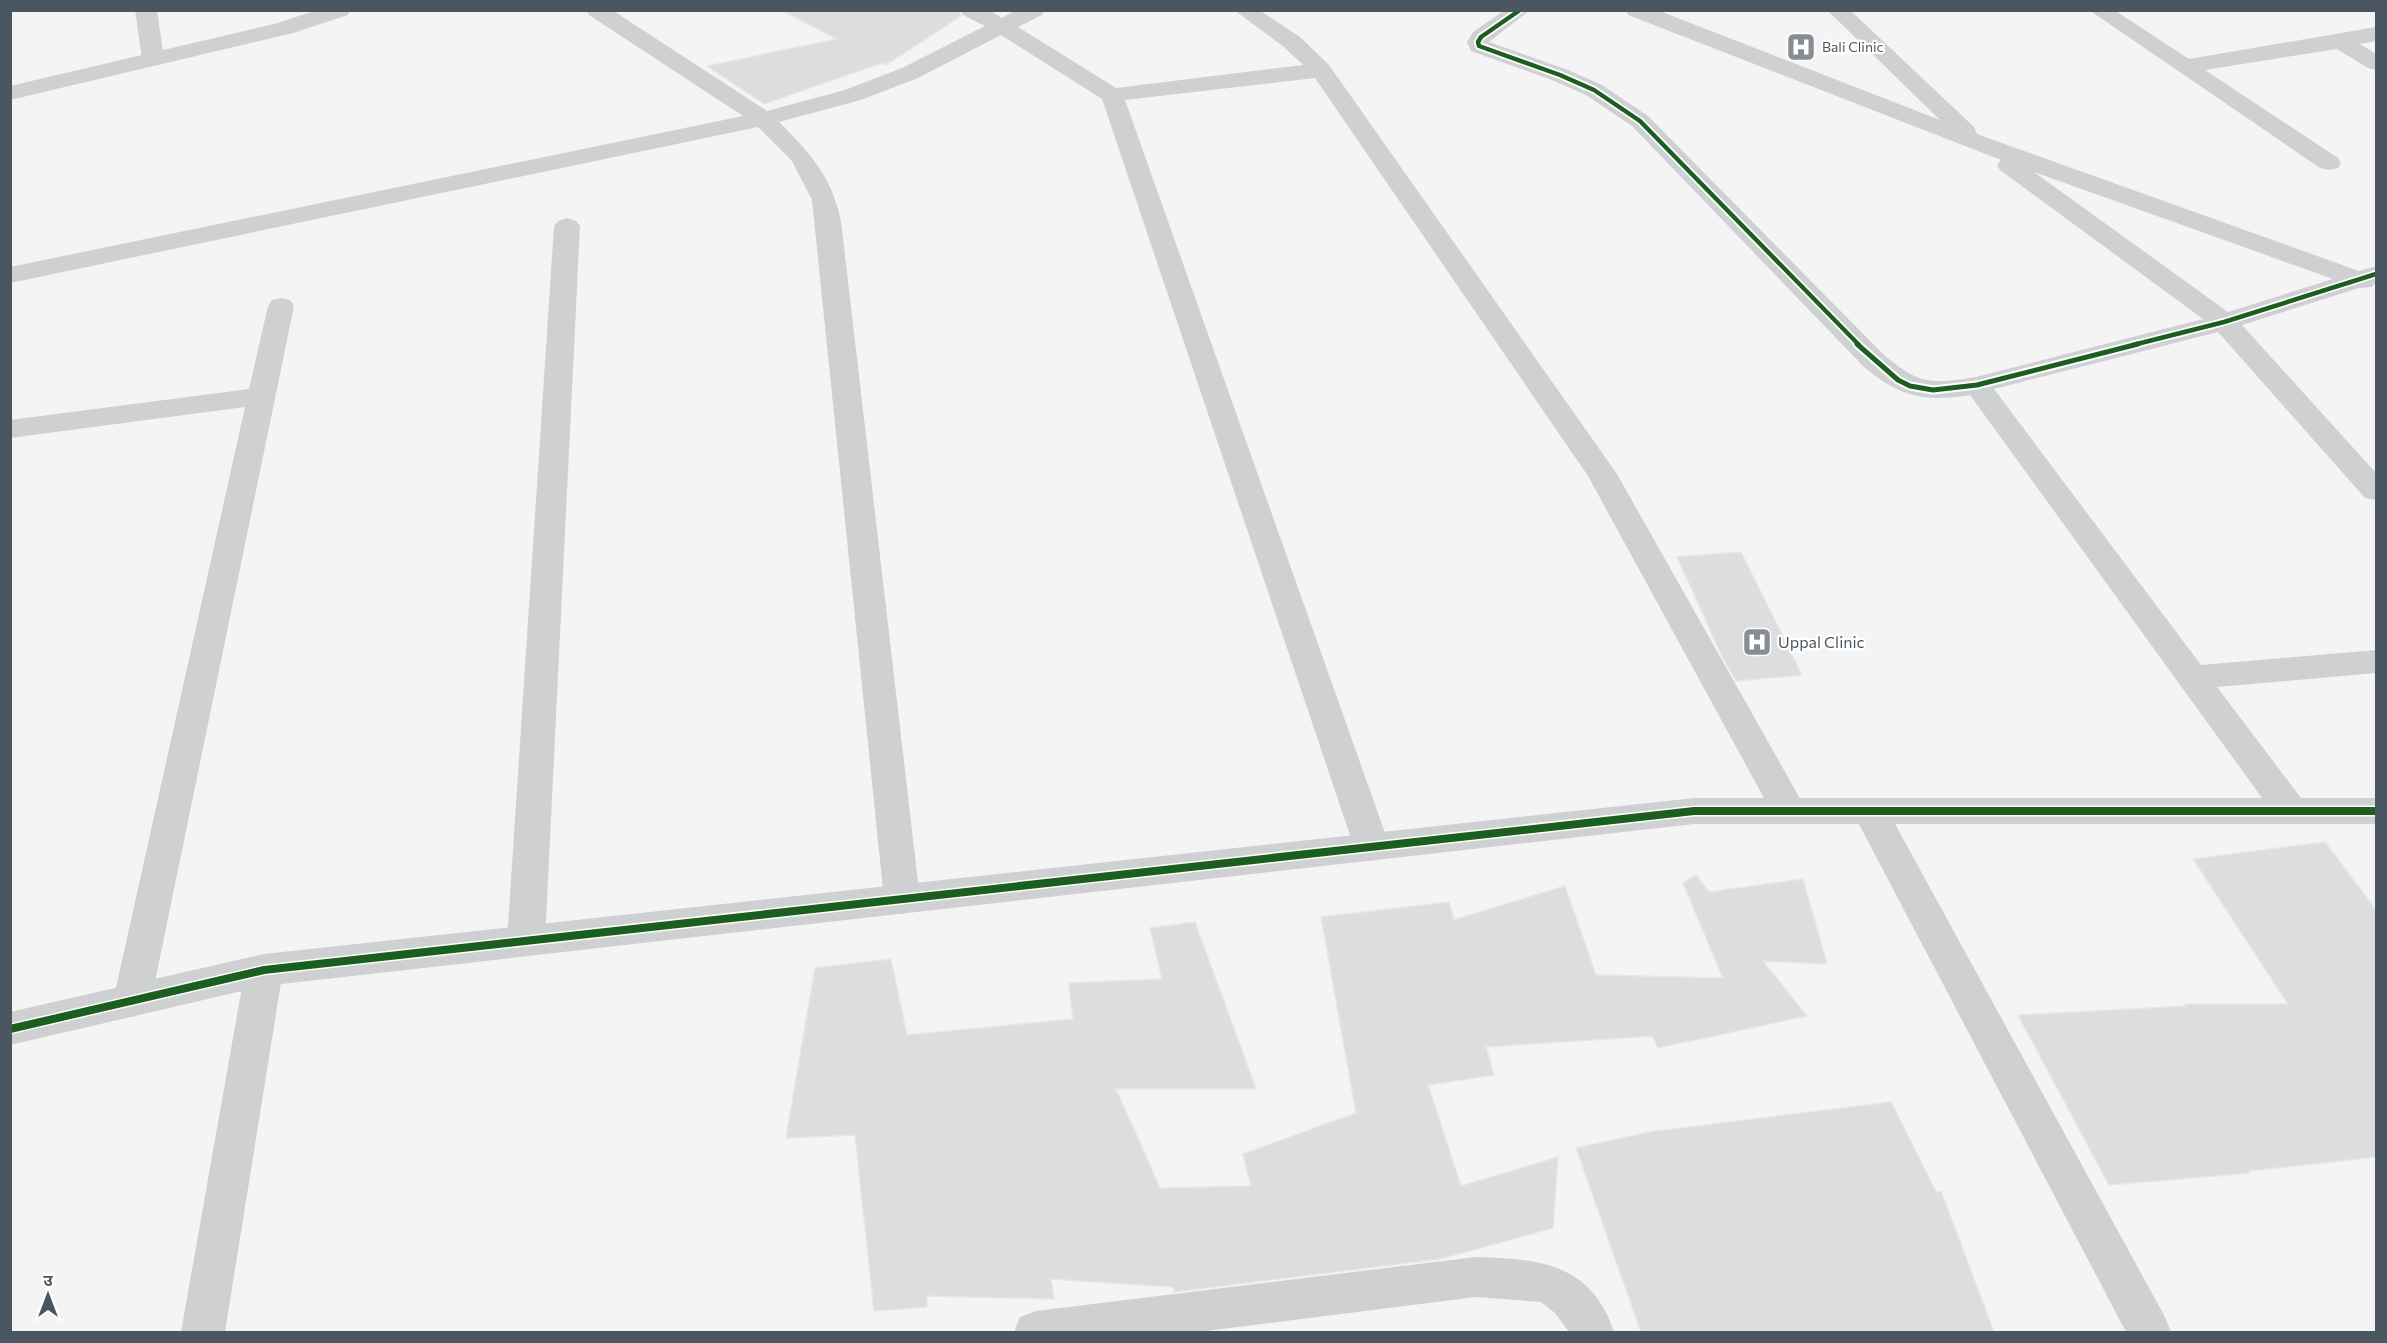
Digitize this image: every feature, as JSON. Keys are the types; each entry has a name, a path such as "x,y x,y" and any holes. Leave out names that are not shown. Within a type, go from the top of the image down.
{"street":[{"path":"146,10 153,59"},
{"path":"10,93 285,28 340,10"},
{"path":"597,10 763,119 802,158 824,200 902,899"},
{"path":"971,10 1002,26 1112,95 1372,847"},
{"path":"10,275 763,119 854,95 910,73 1035,10"},
{"path":"1244,10 1292,42 1321,70 1602,474 1789,811"},
{"path":"1520,10 1481,37 1478,42 1479,46 1560,75 1593,90 1640,121 1893,378 1918,390 1945,391 1977,385 2224,322 2371,280"},
{"path":"1636,10 1832,88 2123,196 2371,280"},
{"path":"1837,10 1975,140 2224,322 2376,491"},
{"path":"2099,10 2329,163"},
{"path":"2184,67 2341,42 2376,34"},
{"path":"2341,42 2376,63"},
{"path":"1112,95 1321,70"},
{"path":"526,941 567,226"},
{"path":"132,1001 281,306"},
{"path":"1977,385 2291,811"},
{"path":"10,429 261,396"},
{"path":"2194,677 2376,661"},
{"path":"10,1029 264,970 1694,811 2376,811"},
{"path":"1869,811 2149,1332"},
{"path":"203,1332 264,970"},
{"path":"1036,1332 1476,1277 1533,1280 1553,1284 1568,1294 1582,1311 1592,1332"}],"building":[{"path":"781,10 959,10 961,16 886,65 882,63 764,104 707,66 837,39"},
{"path":"1741,552 1802,675 1736,681 1722,656 1677,557"},
{"path":"2325,842 2376,910 2376,1157 2249,1171 2250,1173 2109,1185 2018,1015 2186,1006 2185,1004 2288,1004 2193,859"},
{"path":"1696,875 1709,892 1803,879 1827,964 1763,961 1807,1016 1658,1048 1652,1036 1486,1047 1494,1075 1428,1085 1461,1186 1558,1157 1553,1228 1440,1259 1174,1292 1173,1287 1051,1279 1054,1299 927,1296 927,1307 874,1311 855,1135 786,1138 815,968 891,959 907,1035 1073,1019 1069,983 1162,979 1150,928 1195,922 1256,1089 1116,1089 1160,1188 1251,1186 1243,1154 1356,1113 1321,917 1449,902 1454,920 1565,886 1596,975 1723,978 1683,883"},
{"path":"1891,1102 1936,1192 1941,1191 1994,1332 1641,1332 1576,1148 1650,1132"}],"cycle path":[{"path":"1520,10 1481,37 1478,42 1479,46 1560,75 1594,90 1640,121 1873,360 1898,380 1910,386 1945,390 1977,385 2224,322 2376,274"},
{"path":"10,1029 264,970 1694,811 2376,811"}],"place":[{"name":"Bali Clinic","path":"1801,47"},
{"name":"Uppal Clinic","path":"1757,642"}]}
